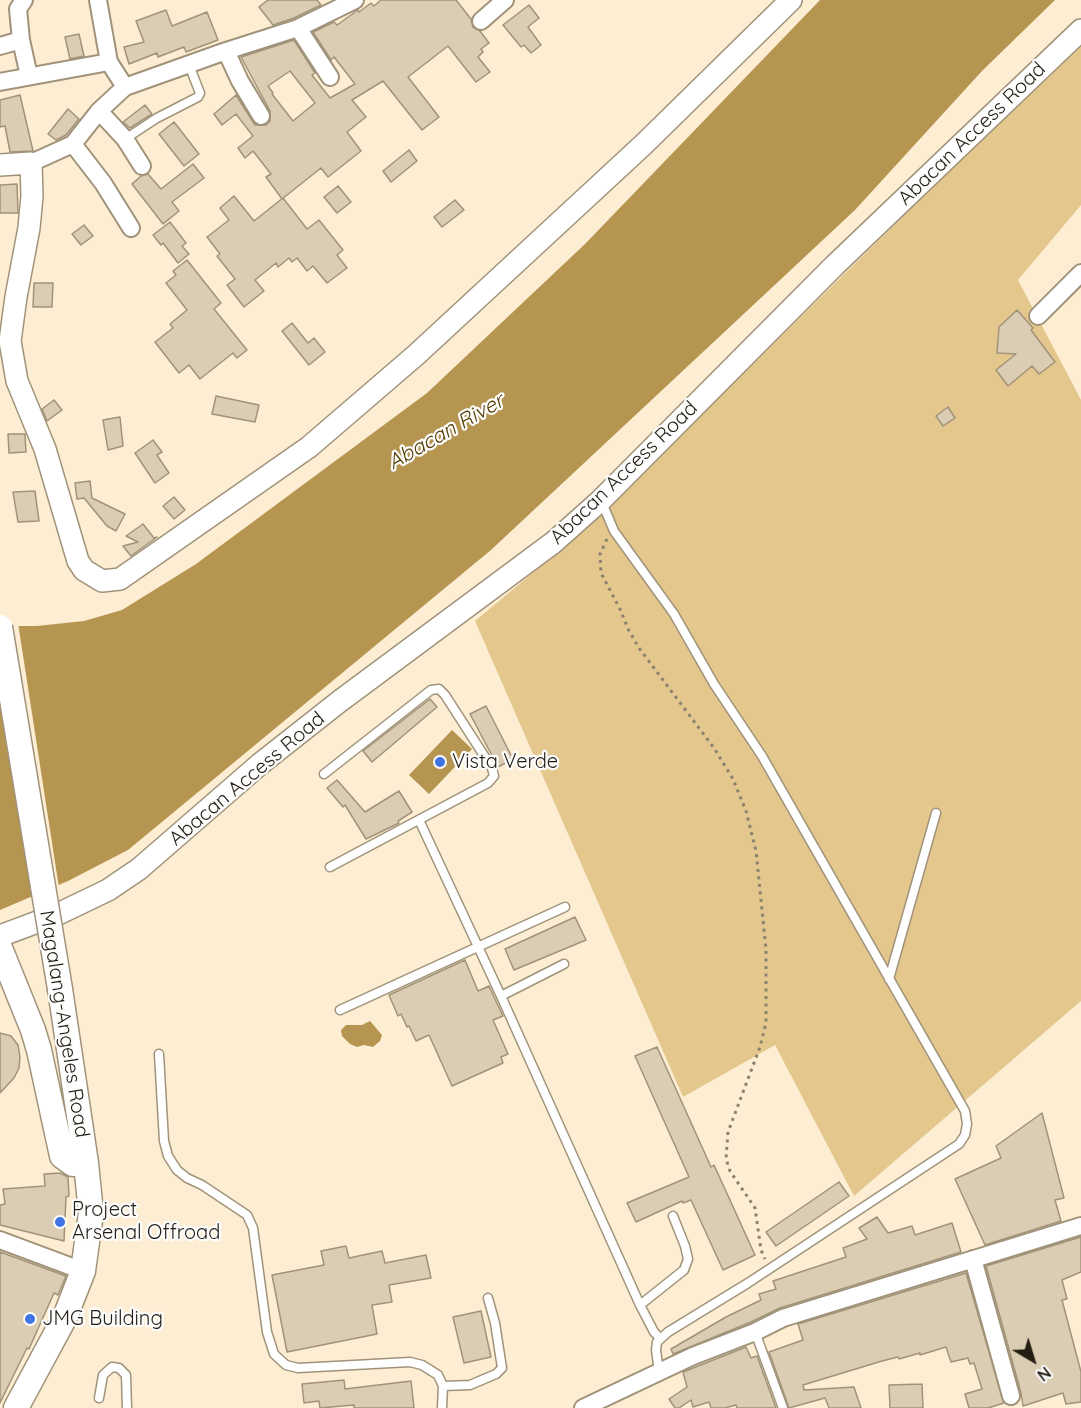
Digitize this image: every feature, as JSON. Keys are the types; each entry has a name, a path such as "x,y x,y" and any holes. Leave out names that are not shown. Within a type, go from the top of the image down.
{"main road":[{"name":"Magalang-Angeles Road","path":"0,627 60,989 86,1162 91,1213 83,1271 65,1317 16,1408"},
{"path":"0,948 39,1050 62,1156 73,1164 86,1162"}],"street":[{"path":"24,0 18,9 21,40 29,76"},
{"path":"98,0 109,62 125,87"},
{"path":"0,165 31,163 73,144 99,111 125,87 298,28 355,0"},
{"path":"481,21 505,0"},
{"path":"31,163 32,196 29,228 10,341 17,381 45,449 78,561 84,570 102,581 120,579 309,447 416,355 626,162 791,0"},
{"path":"298,28 330,77"},
{"name":"Abacan Access Road","path":"0,936 56,915 108,890 139,869 260,764 420,639 554,542 601,500 835,265 1081,30"},
{"path":"0,46 21,40"},
{"path":"226,51 240,81 261,116"},
{"path":"0,82 109,62"},
{"path":"99,111 125,139 142,166"},
{"path":"73,144 103,183 131,228"},
{"path":"1038,316 1081,273"},
{"path":"583,1408 693,1356 755,1332 783,1318 1081,1226"},
{"path":"0,1240 83,1271"},
{"path":"973,1259 1011,1396"}],"lane":[{"path":"125,139 157,118 198,97 200,93 189,66"},
{"path":"601,500 614,531 674,614 714,684 762,756 965,1111 967,1124 965,1135 959,1144 660,1338 656,1350 659,1372"},
{"path":"324,774 431,690 439,689 492,768 494,776 488,783 330,867"},
{"path":"889,979 936,813"},
{"path":"419,820 478,945 640,1305 654,1332 660,1338"},
{"path":"340,1010 565,906"},
{"path":"501,996 564,964"},
{"path":"159,1054 164,1141 168,1156 177,1170 187,1178 202,1185 247,1215 253,1228 267,1332 274,1354 286,1365 298,1368 410,1362 422,1365 438,1375 443,1386 442,1408"},
{"path":"640,1305 684,1270 688,1259 673,1216"},
{"path":"443,1386 470,1385 496,1374 501,1368 495,1323 488,1298"},
{"path":"755,1332 783,1408"},
{"path":"99,1398 103,1375 112,1367 120,1368 126,1375 127,1408"}],"path":[{"path":"614,531 603,544 600,554 601,573 639,648 684,705 733,779 746,811 756,851 766,949 766,1023 760,1047 728,1132 726,1159 730,1171 755,1208 761,1250 771,1268"}],"shaded area":[{"path":"1081,42 1081,205 1018,280 1081,400 1081,1001 854,1196 775,1045 683,1097 475,621 559,551 620,494"}],"water":[{"name":"Abacan River","path":"820,0 1055,0 982,71 855,210 491,550 128,850 68,881 0,910 0,626 37,626 84,621 122,610 196,564 427,393 585,244"},
{"name":"Vista Verde","path":"452,730 472,749 429,794 409,775"},
{"path":"370,1021 382,1035 380,1041 373,1047 364,1045 357,1047 342,1036 341,1030 346,1025 362,1025"}],"pier":[{"path":"0,623 18,623 59,888 33,899"}],"building":[{"path":"268,0 317,0 321,5 273,25 259,7"},
{"path":"381,0 456,0 471,19 473,27 480,31 489,43 481,49 483,52 478,57 490,72 476,82 448,46 408,77 439,117 422,130 383,81 352,100 366,117 347,132 361,151 328,177 321,168 282,199 266,177 271,174 253,151 245,158 238,148 253,136 236,114 222,125 214,114 236,95 255,125 266,125 270,121 270,111 241,57 294,40 315,73 312,75 330,98 355,84 334,57 331,60 313,32 334,22 337,25 371,3 374,6","holes":["290,71 315,103 293,121 268,86"]},
{"path":"529,5 539,18 528,27 541,45 531,53 524,45 521,47 503,25"},
{"path":"166,10 172,26 207,12 218,40 186,52 184,47 158,57 157,53 129,64 124,47 144,42 136,21"},
{"path":"79,34 84,56 70,59 65,37"},
{"path":"20,95 33,151 10,152 5,126 0,127 0,100"},
{"path":"145,105 152,114 130,128 123,122"},
{"path":"68,109 79,119 66,135 56,140 48,134"},
{"path":"174,122 199,154 184,166 159,134"},
{"path":"409,150 417,161 391,182 383,171"},
{"path":"193,164 204,178 172,202 179,211 163,224 132,184 141,176 148,174 161,189"},
{"path":"17,184 18,213 0,213 0,185"},
{"path":"338,186 351,202 337,213 324,197"},
{"path":"234,196 254,221 283,198 307,229 319,220 343,250 337,255 347,268 327,283 313,266 307,271 297,258 292,262 289,258 278,267 276,263 255,280 264,291 244,307 227,285 235,279 217,256 220,254 207,237 229,220 220,208"},
{"path":"455,200 464,210 442,227 434,217"},
{"path":"170,222 186,243 182,246 189,254 178,263 163,243 161,245 153,235"},
{"path":"84,225 93,236 81,245 72,234"},
{"path":"187,260 221,303 214,309 247,350 237,358 233,353 200,379 189,365 179,373 155,342 173,328 170,324 187,310 166,283 176,275 173,271"},
{"path":"34,283 53,283 52,307 33,307"},
{"path":"1017,310 1033,328 1031,330 1055,362 1039,374 1032,366 1008,386 996,370 1016,354 997,353 999,327"},
{"path":"292,323 308,343 314,338 325,352 309,365 282,331"},
{"path":"216,396 259,405 255,422 212,414"},
{"path":"54,400 62,410 47,421 42,409"},
{"path":"948,407 955,418 943,426 936,416"},
{"path":"120,417 123,446 108,450 103,420"},
{"path":"8,434 25,434 26,452 9,453"},
{"path":"153,440 162,452 157,455 169,473 155,483 135,453"},
{"path":"90,481 92,498 125,514 116,531 107,526 84,498 77,499 75,483"},
{"path":"35,491 39,521 18,522 13,492"},
{"path":"174,497 185,510 174,519 163,506"},
{"path":"143,524 154,538 157,537 131,556 123,546 138,542 126,536"},
{"path":"430,699 437,707 372,762 363,751"},
{"path":"486,706 513,759 498,767 470,714"},
{"path":"337,780 365,812 399,791 412,812 398,821 399,823 366,839 345,805 343,807 327,788"},
{"path":"575,917 586,940 514,970 505,949"},
{"path":"465,960 478,991 489,986 503,1016 493,1020 508,1054 501,1057 503,1063 452,1086 429,1035 416,1041 401,1014 398,1016 389,995"},
{"path":"0,1033 11,1036 18,1045 20,1057 19,1068 14,1078 0,1093"},
{"path":"657,1047 711,1167 714,1165 755,1255 723,1270 691,1200 683,1203 682,1201 636,1222 627,1203 689,1177 635,1056"},
{"path":"1042,1113 1064,1198 1055,1200 1061,1221 985,1245 955,1179 1001,1158 996,1146"},
{"path":"60,1173 68,1177 69,1196 66,1197 64,1241 0,1225 0,1205 5,1204 3,1189 45,1186 44,1174"},
{"path":"839,1182 849,1196 776,1246 766,1232"},
{"path":"877,1217 888,1233 912,1226 915,1235 952,1223 961,1252 780,1308 673,1354 671,1349 726,1317 761,1300 759,1294 776,1289 773,1281 846,1257 843,1248 867,1239 859,1228"},
{"path":"1081,1237 1081,1272 1062,1280 1067,1299 1062,1300 1081,1372 1081,1402 1066,1404 1063,1393 1023,1406 986,1266"},
{"path":"346,1246 349,1258 382,1251 385,1263 426,1255 431,1278 389,1285 392,1302 372,1305 377,1334 287,1352 272,1275 324,1265 321,1251"},
{"path":"0,1252 66,1276 58,1295 54,1293 29,1349 27,1348 0,1403"},
{"path":"966,1273 1004,1403 988,1408 969,1408 965,1394 982,1389 974,1363 970,1364 968,1358 951,1362 946,1347 920,1355 920,1353 882,1361 803,1385 804,1390 854,1387 861,1408 829,1408 825,1398 789,1408 769,1352 803,1340 798,1324"},
{"path":"481,1311 491,1357 464,1363 453,1317"},
{"path":"746,1347 751,1358 757,1356 776,1408 737,1408 736,1405 711,1408 709,1402 693,1407 691,1400 675,1408 669,1399 687,1387 683,1372"},
{"path":"344,1380 345,1389 411,1381 414,1408 354,1408 354,1405 320,1408 319,1401 304,1403 302,1384"},
{"path":"922,1384 923,1408 890,1408 889,1385"}],"place":[{"name":"Vista Verde","path":"440,762"},
{"name":"Project Arsenal Offroad","path":"60,1222"},
{"name":"JMG Building","path":"30,1319"}]}
